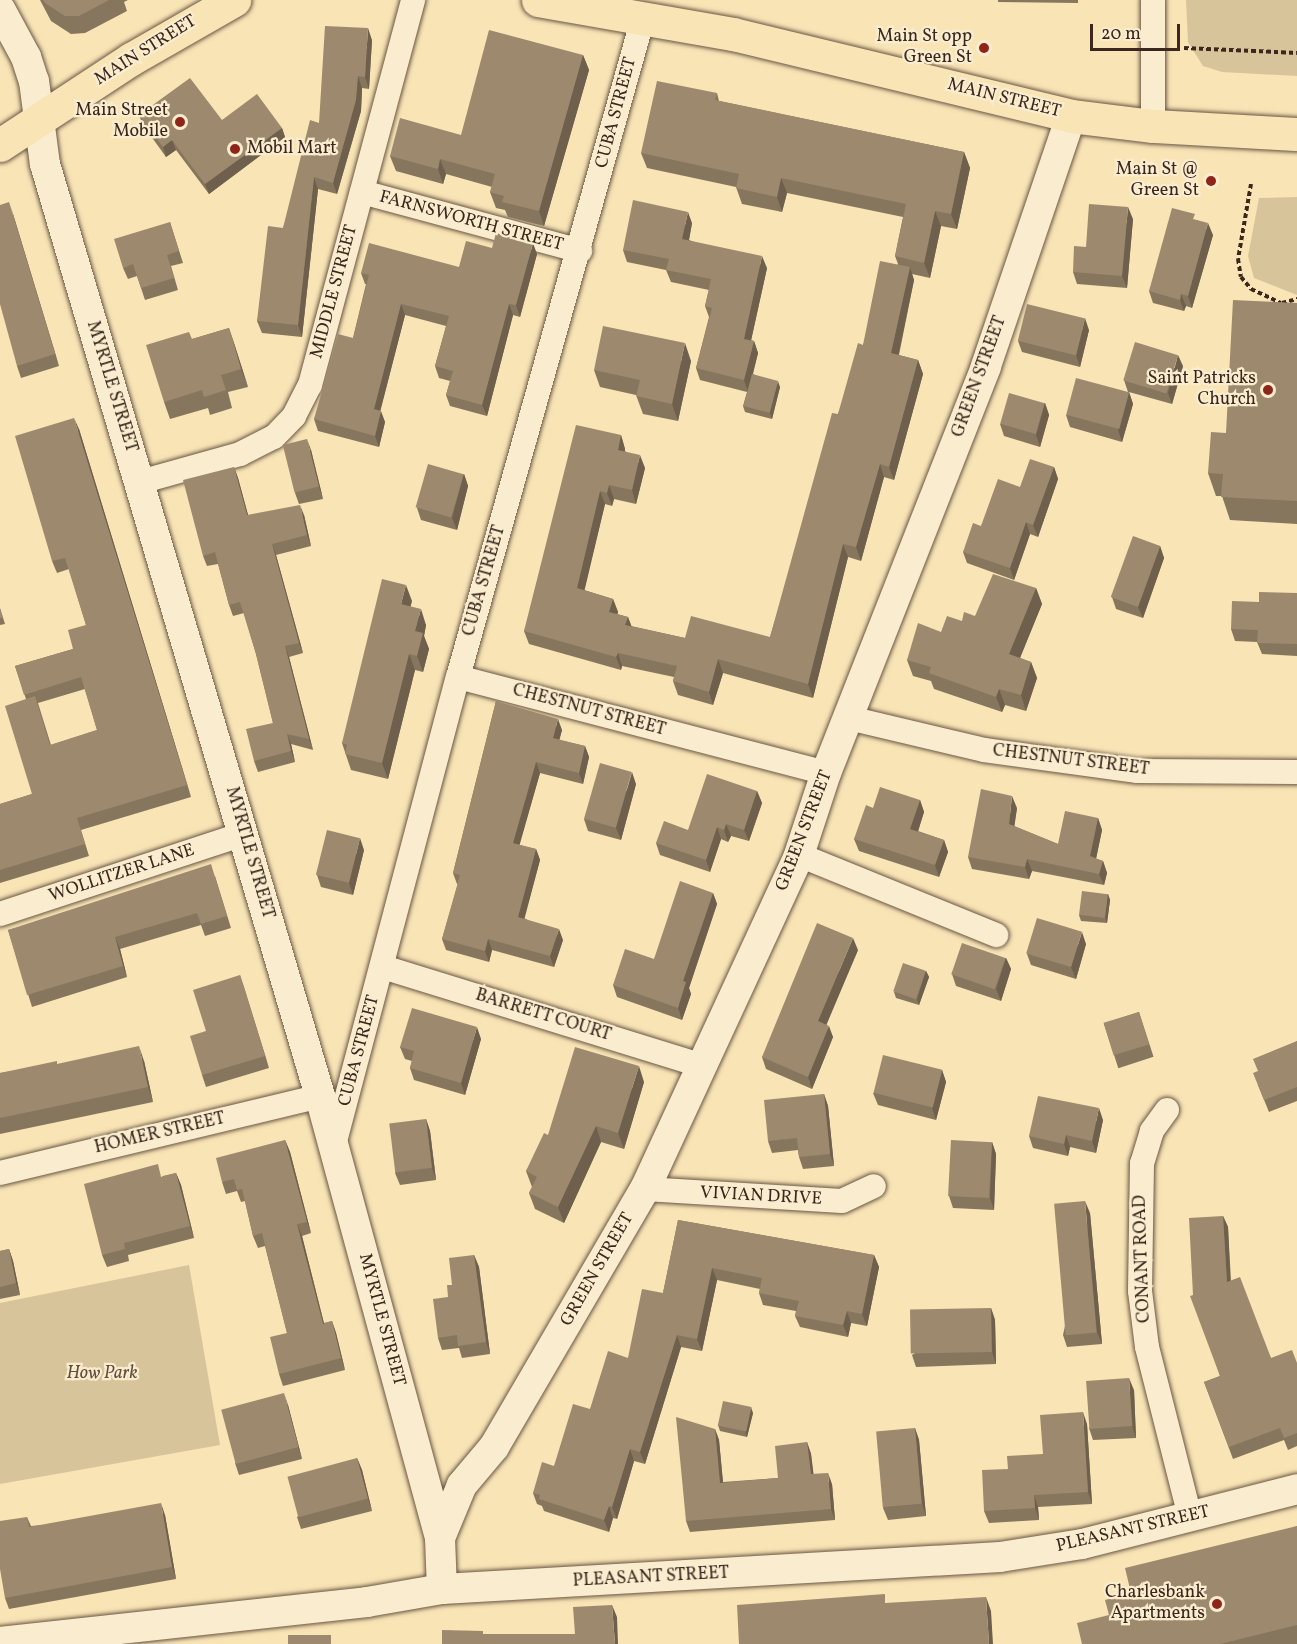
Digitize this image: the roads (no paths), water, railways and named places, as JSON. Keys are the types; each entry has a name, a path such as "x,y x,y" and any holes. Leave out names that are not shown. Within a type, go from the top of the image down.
{"main road":[{"name":"MAIN STREET","path":"0,145 164,39 234,0"},
{"name":"MAIN STREET","path":"538,0 768,42 1071,116 1153,126 1297,134"}],"street":[{"name":"MIDDLE STREET","path":"140,482 240,454 274,437 294,416 310,385 413,0"},
{"path":"1153,0 1153,126"},
{"name":"MYRTLE STREET","path":"0,9 30,68 45,164 334,1145 440,1538 442,1589"},
{"name":"CUBA STREET","path":"334,1145 458,677 580,251 643,18"},
{"name":"GREEN STREET","path":"440,1538 462,1485 494,1448 645,1189 800,855 826,773 986,366 1071,116"},
{"name":"FARNSWORTH STREET","path":"362,192 580,251"},
{"name":"CHESTNUT STREET","path":"458,677 826,773"},
{"name":"CHESTNUT STREET","path":"849,718 984,750 1138,771 1297,772"},
{"name":"WOLLITZER LANE","path":"0,914 244,834"},
{"path":"800,855 996,935"},
{"name":"BARRETT COURT","path":"383,967 702,1066"},
{"name":"HOMER STREET","path":"0,1173 320,1096"},
{"name":"CONANT ROAD","path":"1167,1110 1152,1131 1142,1163 1140,1291 1149,1357 1190,1517"},
{"name":"VIVIAN DRIVE","path":"645,1189 842,1201 874,1186"},
{"name":"PLEASANT STREET","path":"0,1642 367,1602 442,1589 991,1558 1082,1544 1297,1489"}],"place":[{"name":"Main St opp Green St","path":"984,48"},
{"name":"Main Street Mobile","path":"180,122"},
{"name":"Mobil Mart","path":"235,149"},
{"name":"Main St @ Green St","path":"1211,181"},
{"name":"Saint Patricks Church","path":"1268,390"},
{"name":"Charlesbank Apartments","path":"1217,1604"}],"park label":[{"name":"How Park","path":"102,1374"}]}
